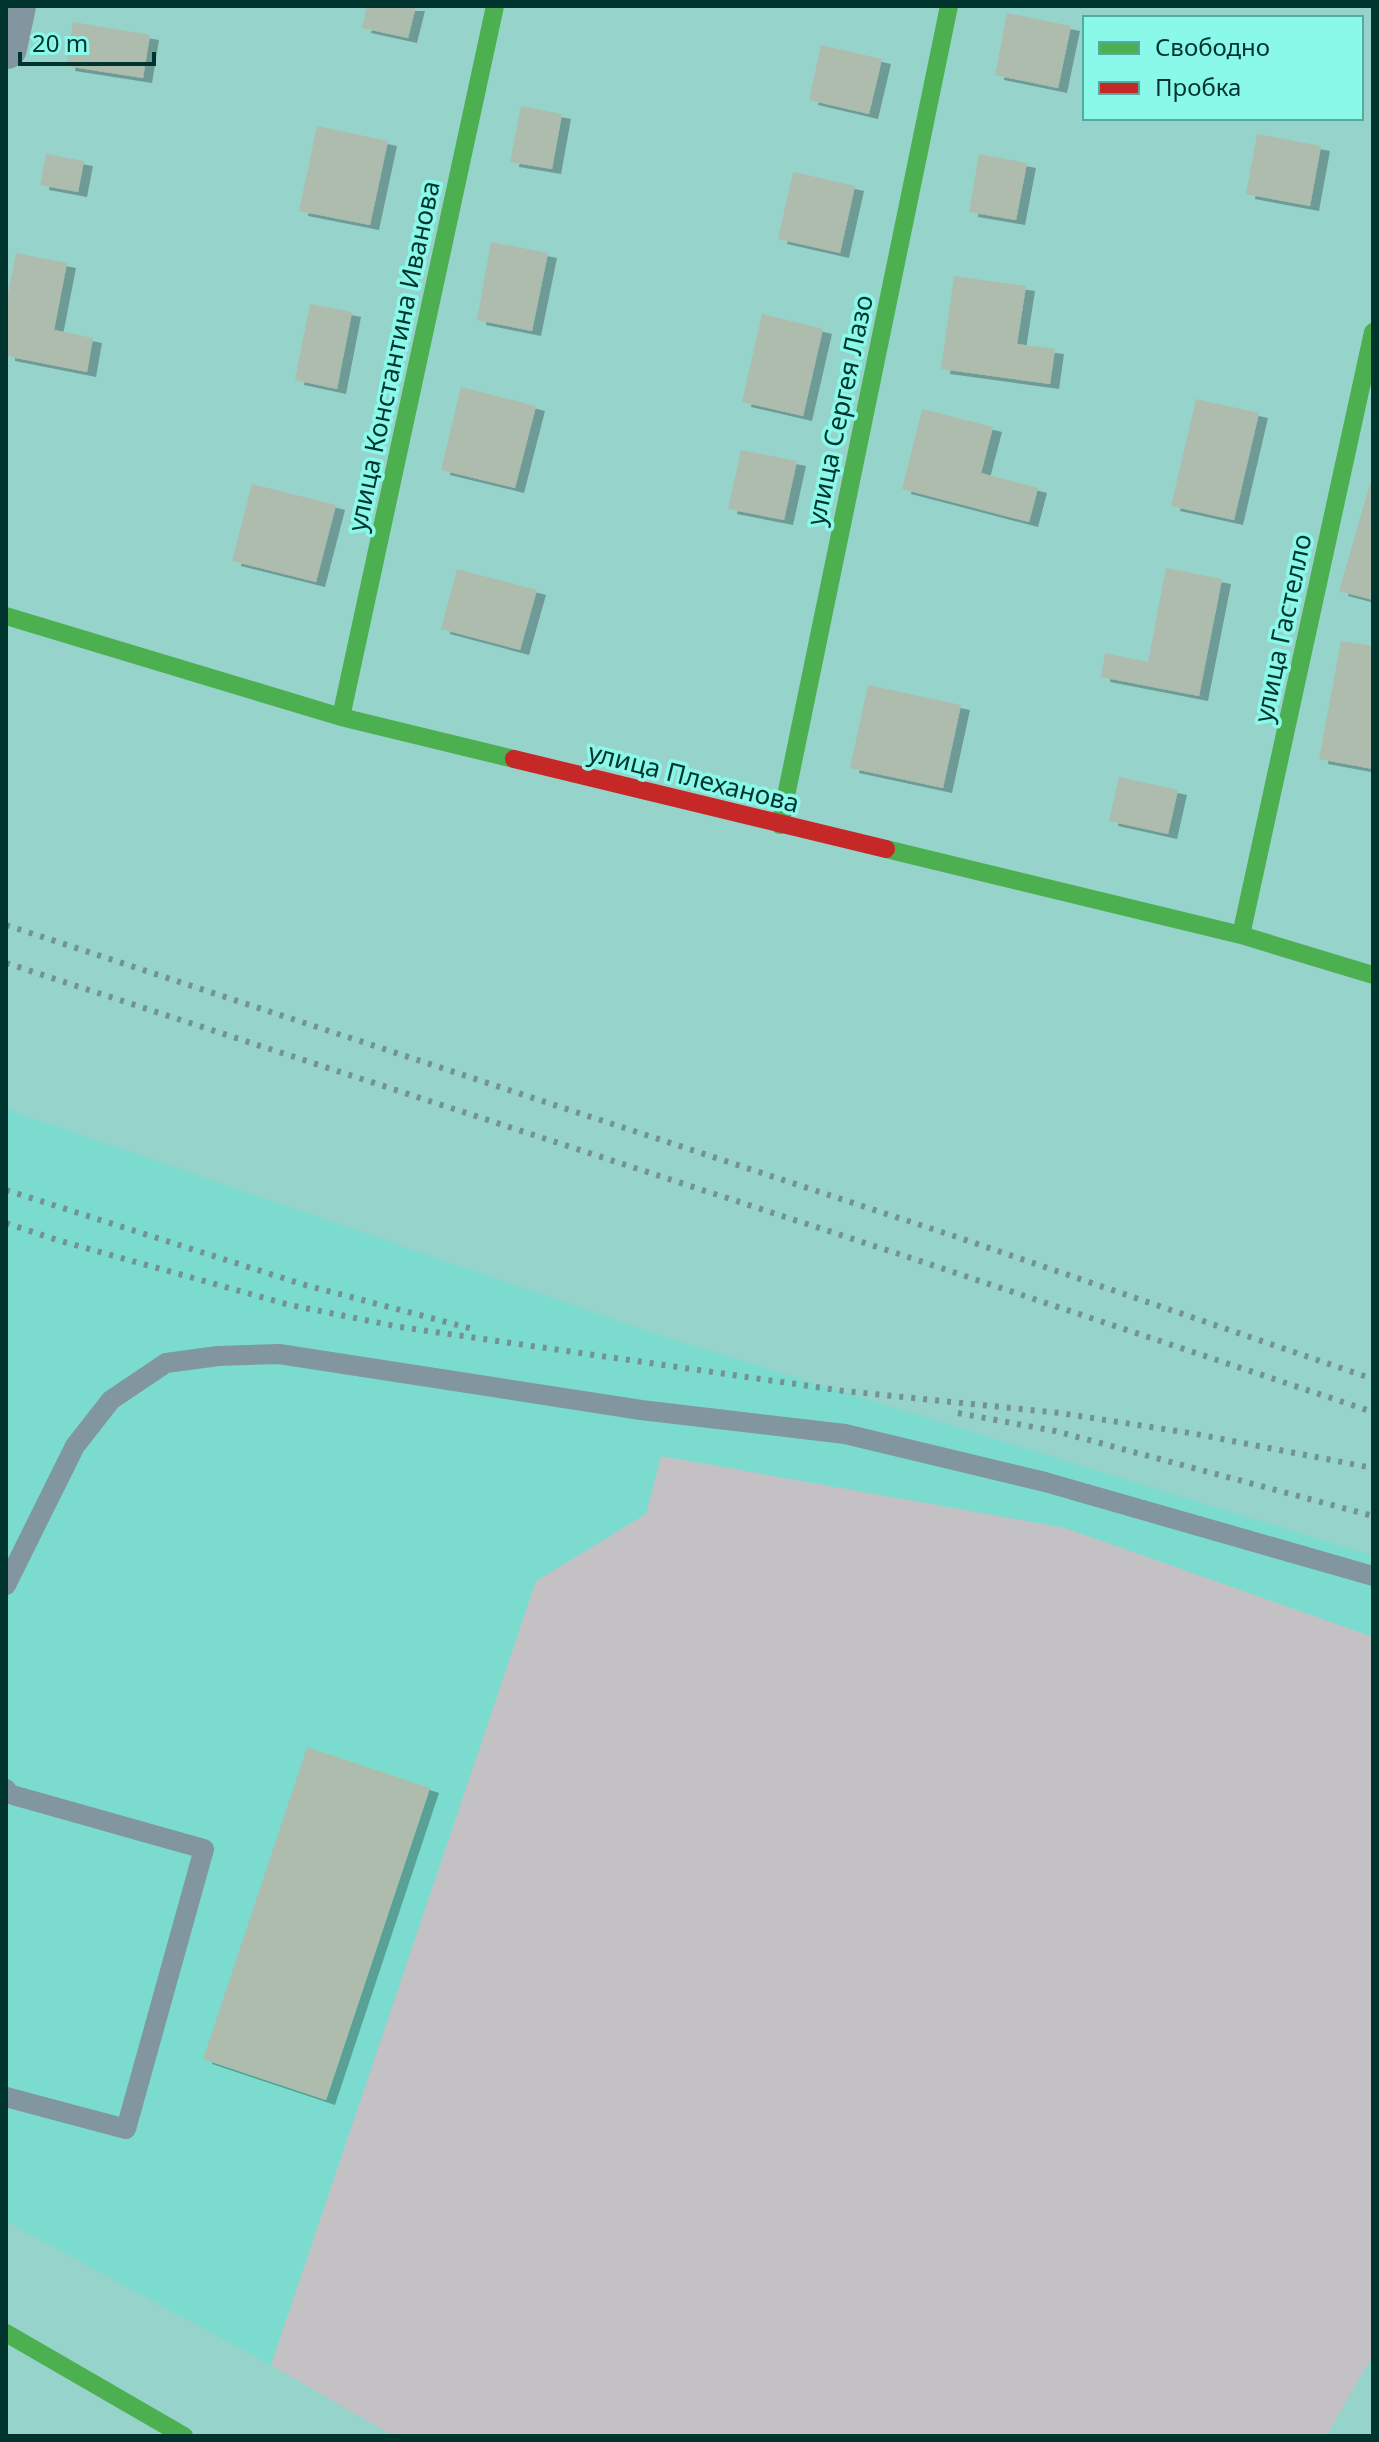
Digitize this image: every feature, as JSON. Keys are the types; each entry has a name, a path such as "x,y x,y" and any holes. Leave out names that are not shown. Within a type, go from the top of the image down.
{"street":[{"path":"6,48 15,6"},
{"name":"улица Константина Иванова","path":"341,717 495,6"},
{"name":"улица Сергея Лазо","path":"780,825 949,6"},
{"name":"улица Гастелло","path":"1241,935 1373,332"},
{"name":"улица Плеханова","path":"6,616 341,717 1241,935 1373,975"},
{"path":"6,2333 184,2436"}],"lane":[{"path":"6,1585 75,1446 111,1400 166,1363 218,1356 279,1354 641,1410 845,1434 1045,1482 1373,1576"},
{"path":"6,2097 126,2129 204,1849 7,1796"}],"shaded area":[{"path":"6,1109 659,1335 1373,1556 1373,1637 1065,1528 647,1514 536,1582 271,2365 6,2221"},
{"path":"661,1456 1065,1528 1373,1637 1373,2355 1326,2436 394,2436 271,2365 536,1581 646,1514"}],"building":[{"path":"367,6 416,6 408,38 362,28"},
{"path":"1007,13 1071,26 1058,88 995,75"},
{"path":"73,22 150,35 143,78 66,66"},
{"path":"821,45 882,59 869,114 809,100"},
{"path":"521,106 562,114 552,169 510,162"},
{"path":"317,126 388,141 370,225 299,211"},
{"path":"1257,134 1321,146 1310,206 1246,194"},
{"path":"46,154 84,161 78,192 40,185"},
{"path":"979,154 1027,163 1016,220 969,212"},
{"path":"793,172 855,186 840,253 778,239"},
{"path":"491,242 548,253 532,331 477,320"},
{"path":"16,253 67,263 54,330 93,338 87,372 6,356 6,303"},
{"path":"954,276 1026,286 1017,344 1055,349 1050,384 941,369"},
{"path":"310,304 352,312 337,389 295,380"},
{"path":"762,314 823,329 803,416 742,402"},
{"path":"461,387 536,406 515,488 441,470"},
{"path":"1196,399 1259,413 1234,520 1171,506"},
{"path":"922,409 993,427 981,473 1038,488 1029,522 902,489"},
{"path":"741,450 797,461 784,520 728,509"},
{"path":"252,484 336,505 316,582 232,561"},
{"path":"1370,484 1373,485 1373,600 1339,591"},
{"path":"1166,568 1222,579 1199,696 1101,677 1105,653 1148,662"},
{"path":"457,569 537,590 520,650 441,629"},
{"path":"1341,641 1373,646 1373,769 1319,759"},
{"path":"868,685 961,705 943,788 850,768"},
{"path":"1119,777 1178,790 1168,834 1109,821"},
{"path":"307,1747 430,1788 326,2100 203,2059"}],"railway":[{"path":"6,925 957,1237 1373,1379"},
{"path":"6,963 1373,1412"},
{"path":"6,1190 305,1285 473,1329"},
{"path":"6,1223 290,1305 400,1327 844,1391 1060,1413 1196,1434 1373,1468"},
{"path":"958,1413 1055,1431 1373,1516"}],"traffic: fast":[{"path":"341,717 495,6"},
{"path":"780,825 949,6"},
{"path":"1241,935 1373,332"},
{"path":"6,616 341,717 514,759"},
{"path":"886,849 1241,935 1373,975"},
{"path":"6,2333 184,2436"}],"traffic: jam":[{"path":"514,759 886,849"}]}
